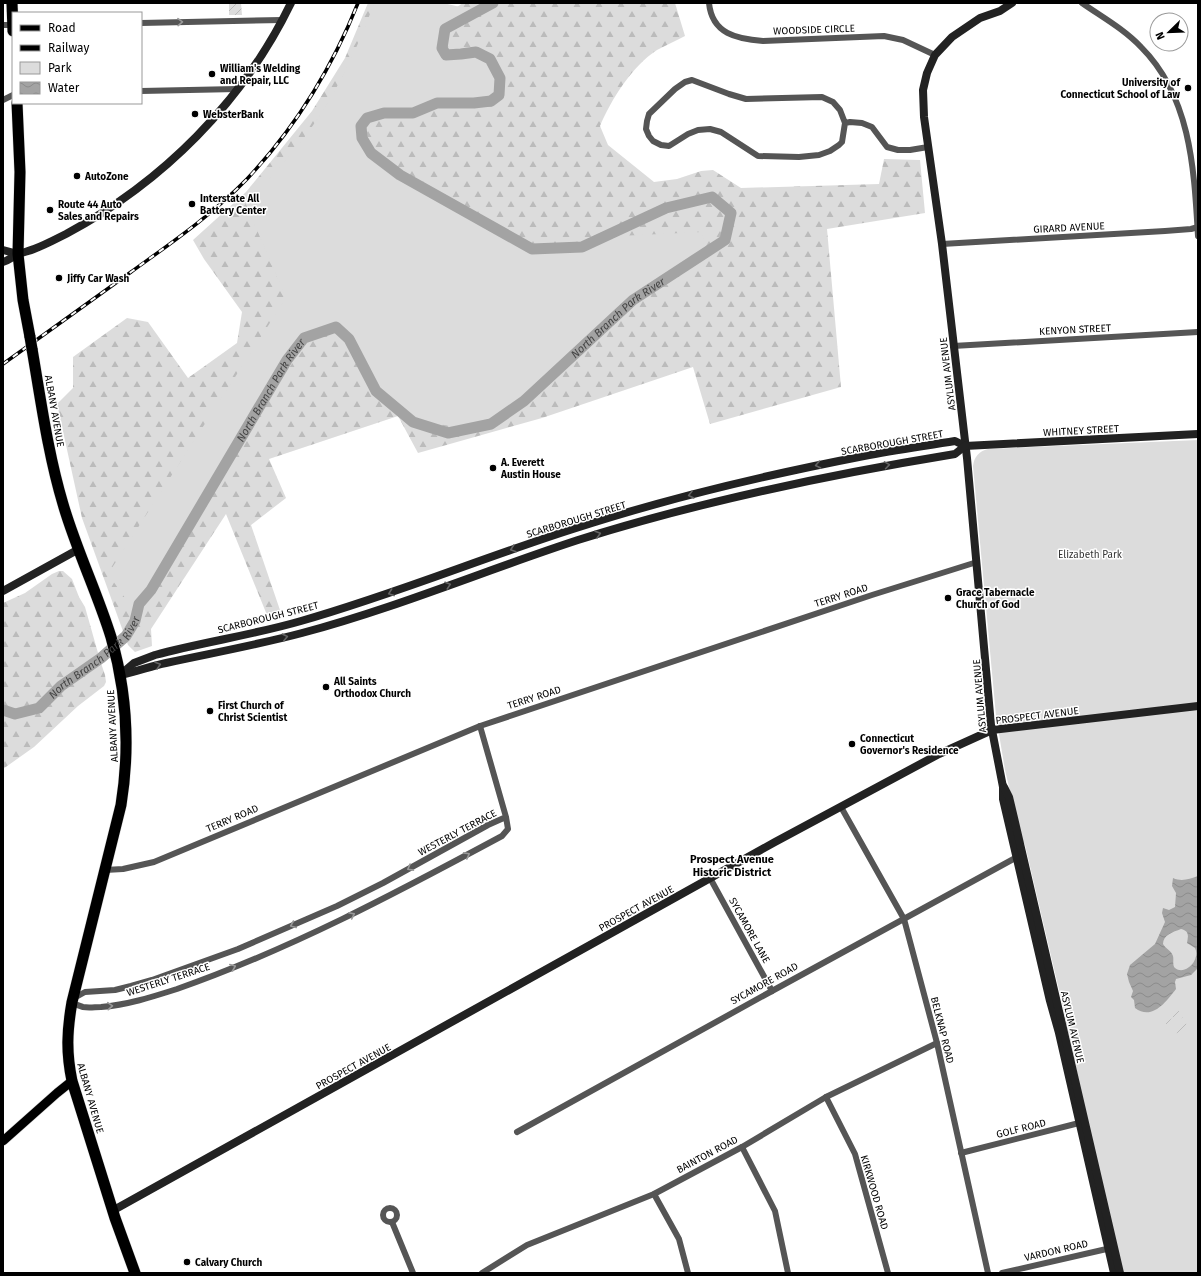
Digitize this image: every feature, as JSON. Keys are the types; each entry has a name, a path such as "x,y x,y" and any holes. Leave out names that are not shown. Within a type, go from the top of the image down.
{"highway":[{"name":"ALBANY AVENUE","path":"16,104 20,172 18,254 23,300 56,480 64,510 110,636 120,675 125,719 126,767 121,805 72,1002 67,1044 68,1061 72,1081 112,1211 135,1273"}],"main road":[{"path":"3,262 18,254 46,244 100,215 151,179 208,125 237,89 252,69 291,3"},
{"name":"ASYLUM AVENUE","path":"1012,3 1000,11 980,18 964,28 952,37 935,55 927,73 923,90 924,117 942,244 977,562 992,730 1003,787 1003,799 1020,855 1111,1248 1114,1273"},
{"path":"3,250 18,254"},
{"name":"WHITNEY STREET","path":"965,446 1198,434"},
{"name":"SCARBOROUGH STREET","path":"955,441 965,446 955,454 869,468 789,484 674,512 579,540 370,612 302,633 236,649 168,662 120,675 134,663 155,655 299,622 368,601 472,563 575,528 670,501 786,472 866,455 955,441"},
{"path":"866,455 869,468"},
{"path":"786,472 789,484"},
{"path":"670,501 674,512"},
{"path":"575,528 579,540"},
{"path":"3,591 79,549"},
{"path":"472,563 476,575"},
{"path":"368,601 370,612"},
{"path":"299,622 302,633"},
{"name":"PROSPECT AVENUE","path":"112,1211 710,878 939,754 992,730 1198,706"},
{"path":"3,1141 56,1093 72,1081"},
{"name":"ASYLUM AVENUE","path":"1111,1248 1120,1273"}],"street":[{"name":"WOODSIDE CIRCLE","path":"709,3 712,18 720,28 731,35 746,39 763,41 884,36 903,40 935,55"},
{"path":"1082,3 1121,29 1140,46 1155,63 1168,83 1181,113 1191,152 1198,236"},
{"path":"142,23 282,20"},
{"path":"692,80 728,94 746,99 822,97 833,102 840,110 845,123 842,142 839,145 830,151 819,155 799,157 758,156 721,132 710,130 698,130 688,134 669,146 661,146 653,141 646,129 649,114 674,89 684,82 692,80"},
{"path":"142,91 237,89"},
{"path":"3,100 12,96"},
{"path":"845,123 862,123 872,126 887,147 898,150 910,150 928,147"},
{"name":"GIRARD AVENUE","path":"942,244 1165,231 1198,227"},
{"name":"KENYON STREET","path":"953,346 1198,332"},
{"name":"TERRY ROAD","path":"105,870 123,869 154,862 480,726 865,597 977,562"},
{"name":"WESTERLY TERRACE","path":"480,726 506,818 508,829 502,836 390,896 306,937 207,978 160,995 119,1006 87,1008 72,1002 76,997 85,992 115,990 138,984 238,949 337,906 383,883 488,825 506,818"},
{"name":"BELKNAP ROAD","path":"841,807 904,919 937,1043 988,1273"},
{"name":"SYCAMORE ROAD","path":"517,1132 1020,855"},
{"name":"SYCAMORE LANE","path":"710,878 772,991"},
{"name":"BAINTON ROAD","path":"482,1273 527,1245 654,1194 742,1147 826,1097 937,1043"},
{"name":"KIRKWOOD ROAD","path":"826,1097 855,1154 888,1273"},
{"name":"GOLF ROAD","path":"962,1153 1082,1123"},
{"path":"742,1147 775,1211 788,1273"},
{"path":"654,1194 679,1239 688,1273"},
{"path":"392,1222 413,1273"},
{"name":"VARDON ROAD","path":"1002,1273 1111,1248"}],"green space":[{"path":"229,3 241,3 242,15 229,15"},
{"path":"368,3 428,3 457,7 463,3 675,3 685,36 657,50 639,65 623,84 610,105 600,126 608,145 654,182 677,179 701,171 713,170 741,188 879,184 884,159 920,160 925,213 827,229 841,387 710,424 693,367 542,418 418,453 398,416 269,459 286,498 251,525 282,616 267,615 226,514 151,629 152,646 135,652 128,645 82,518 57,404 73,388 73,357 127,318 148,322 188,378 237,343 242,312 204,259 193,240 246,192 312,111 345,58"},
{"path":"374,3 443,3 482,12 446,30 439,36 437,43 439,50 449,56 472,50 485,54 495,65 501,87 497,100 490,103 477,104 446,100 413,111 385,113 370,116 364,125 360,136 366,149 379,164 391,173 421,188 463,216 545,251 568,251 597,237 702,232 706,257 673,275 648,292 620,319 547,381 508,417 493,424 471,429 404,417 387,401 372,381 363,358 353,341 340,332 327,333 311,341 293,362 265,406 255,426 228,464 187,533 135,612 108,574 286,298 245,202 286,160 314,124 338,86"},
{"name":"Elizabeth Park","path":"1198,440 1198,1273 1123,1273 1080,1090 1079,1080 1065,1028 1063,1007 1025,845 1021,838 1005,770 996,716 973,466 974,460 978,455 982,451 988,449"},
{"path":"63,571 72,579 79,597 85,607 106,682 104,686 78,706 34,747 3,769 3,603 25,593 52,574"},
{"path":"1178,1010 1183,1017 1168,1027 1165,1022 1173,1018 1172,1013"},
{"path":"1185,1021 1189,1030 1173,1034 1171,1031"}],"water":[{"path":"1198,876 1198,968 1191,975 1176,979 1176,989 1158,1008 1153,1011 1141,1011 1135,1008 1134,1000 1131,997 1133,991 1127,974 1130,965 1155,944 1165,922 1162,913 1163,908 1169,910 1175,907 1176,893 1172,886 1173,878 1182,880","holes":["1181,929 1188,934 1187,943 1195,948 1196,957 1191,966 1183,970 1179,970 1174,967 1172,954 1163,944 1163,941 1169,934"]}],"waterway":[{"name":"North Branch Park River","path":"3,710 15,714 39,708 61,686 101,658 126,636 135,621 139,604 151,590 287,360 304,338 336,327 349,339 376,391 413,422 448,433 491,424 524,401 633,300 725,240 731,213 712,197 666,208 582,247 532,249 400,175 371,153 362,138 361,126 367,118 384,113 413,113 437,103 474,103 491,101 499,95 500,78 490,59 476,52 446,55 442,48 445,29 493,3"}],"railway":[{"path":"3,364 191,228 220,205 247,179 281,139 311,96 336,51 358,3"}],"place":[{"name":"William's Welding and Repair, LLC","path":"212,74"},
{"name":"University of Connecticut School of Law","path":"1188,88"},
{"name":"WebsterBank","path":"195,114"},
{"name":"AutoZone","path":"77,176"},
{"name":"Interstate All Battery Center","path":"192,204"},
{"name":"Route 44 Auto Sales and Repairs","path":"50,210"},
{"name":"Jiffy Car Wash","path":"59,278"},
{"name":"A. Everett Austin House","path":"493,468"},
{"name":"Grace Tabernacle Church of God","path":"948,598"},
{"name":"All Saints Orthodox Church","path":"326,687"},
{"name":"First Church of Christ Scientist","path":"210,711"},
{"name":"Connecticut Governor's Residence","path":"852,744"},
{"name":"Calvary Church","path":"187,1262"}],"district":[{"name":"Prospect Avenue Historic District","path":"732,865"}]}
